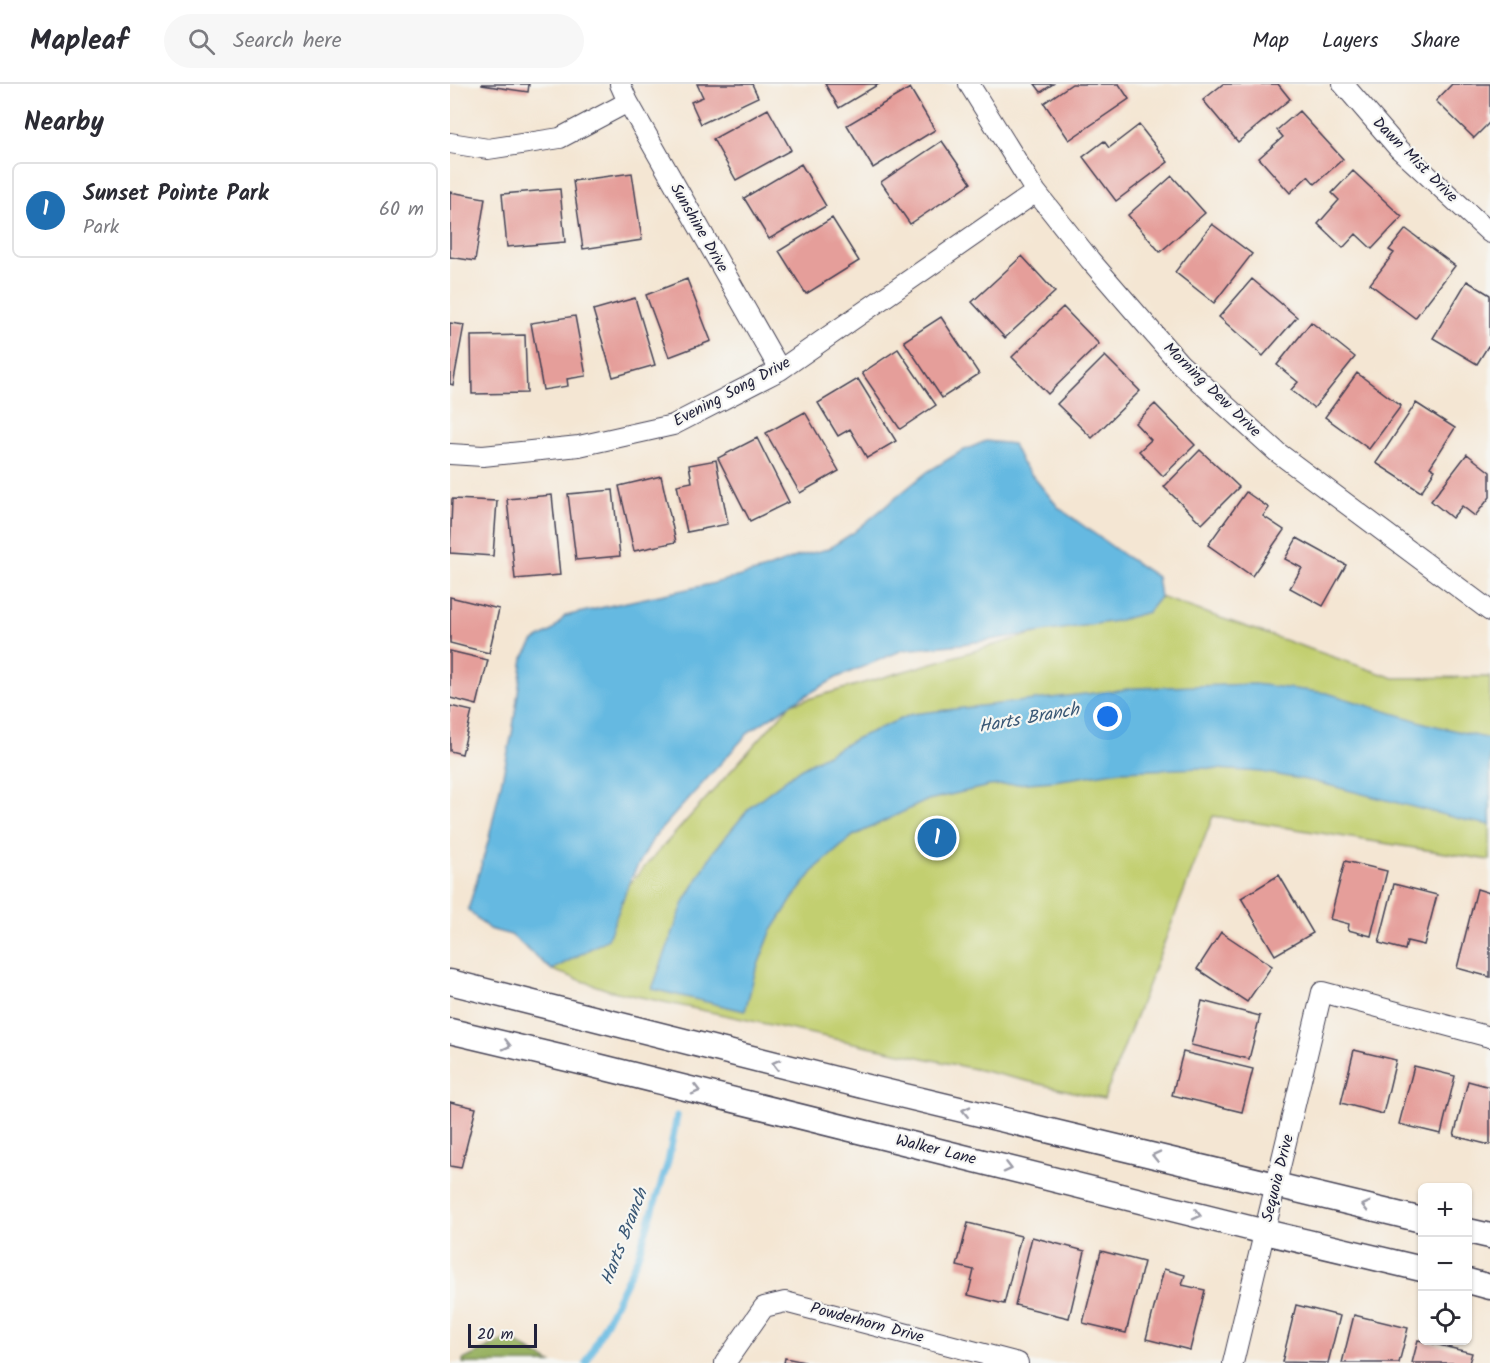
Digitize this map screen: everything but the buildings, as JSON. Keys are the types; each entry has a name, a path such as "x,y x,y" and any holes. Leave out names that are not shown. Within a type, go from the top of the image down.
{"street":[{"name":"Morning Dew Drive","path":"969,84 1036,192 1090,260 1180,364 1277,452 1490,610"},
{"name":"Dawn Mist Drive","path":"1343,84 1399,149 1490,233"},
{"path":"450,143 488,149 560,138 624,93"},
{"name":"Sunshine Drive","path":"624,93 780,370"},
{"name":"Evening Song Drive","path":"450,454 483,456 579,446 674,425 780,370 1036,192"},
{"path":"450,982 867,1087 1418,1219"},
{"name":"Sequoia Drive","path":"1233,1363 1322,992 1490,1038"},
{"name":"Walker Lane","path":"450,1031 1418,1268"},
{"path":"1472,1232 1490,1236"},
{"path":"1472,1282 1490,1287"},
{"name":"Powderhorn Drive","path":"725,1363 764,1307 785,1302 1018,1363"}],"green space":[{"path":"1160,597 1394,678 1490,677 1490,860 1213,816 1104,1099 608,990 552,970 791,704"},
{"path":"508,1338 551,1363 463,1363 463,1360"}],"water":[{"path":"986,441 1013,444 1022,463 1059,508 1157,577 1160,597 1148,612 1116,621 962,644 903,650 836,678 791,704 750,731 654,837 631,878 608,939 552,970 511,935 489,929 468,910 488,842 512,734 523,658 534,641 552,631 565,616 711,584 828,549 853,533 927,472 960,452"},
{"path":"1254,684 1327,693 1428,724 1490,739 1490,825 1312,781 1261,772 1202,768 1121,771 1054,781 989,786 928,800 853,836 816,868 771,932 755,973 745,1011 652,989 684,902 713,852 752,805 800,769 857,738 912,714 1137,688"}],"waterway":[{"name":"Harts Branch","path":"586,1363 637,1259 668,1162 677,1116"}],"place":[{"name":"Sunset Pointe Park","path":"937,838"}]}
